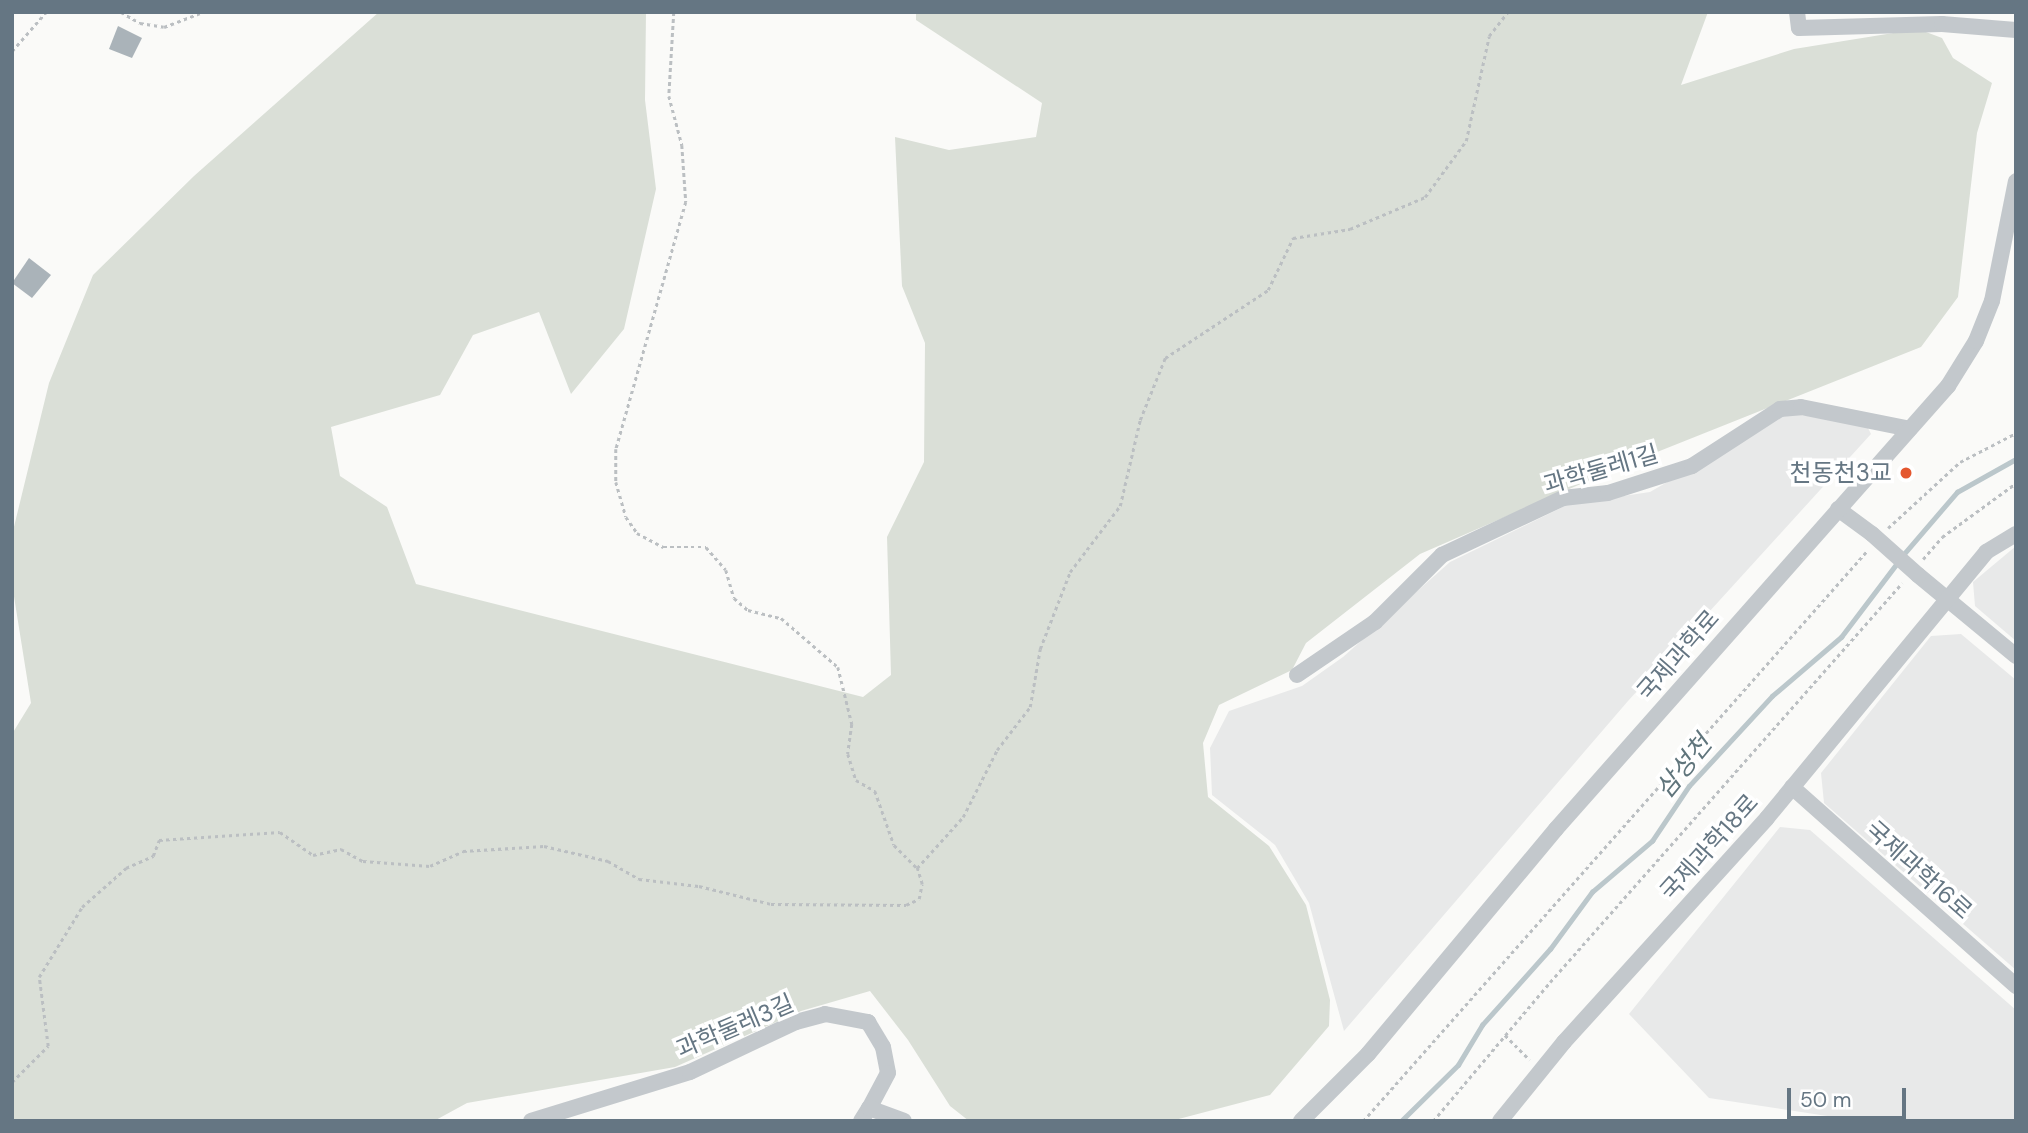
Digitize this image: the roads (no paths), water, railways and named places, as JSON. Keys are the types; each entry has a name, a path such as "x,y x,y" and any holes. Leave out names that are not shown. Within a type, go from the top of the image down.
{"street":[{"path":"1797,12 1800,28 1943,18 2016,30"},
{"name":"국제과학로","path":"1301,1121 1368,1054 1547,839 1948,386 1976,341 1992,300 2016,181"},
{"name":"과학둘레1길","path":"1297,675 1375,622 1442,555 1563,498 1608,493 1692,466 1780,409 1801,407 1910,429"},
{"path":"1838,509 2016,656"},
{"name":"국제과학18로","path":"1500,1121 1541,1071 1793,787 1986,552 2016,534"},
{"name":"국제과학16로","path":"1793,787 2016,986"},
{"name":"과학둘레3길","path":"531,1121 690,1072 796,1022 825,1014 868,1022 883,1047 888,1073 865,1114"},
{"path":"865,1114 904,1121"}],"waterway":[{"name":"삼성천","path":"1903,555 1957,492 2016,459"},
{"name":"삼성천","path":"1401,1121 1458,1065 1482,1025 1550,949 1592,892 1652,841 1689,786 1772,696 1841,637 1898,562"}],"place":[{"name":"천동천3교","path":"1906,473"}]}
